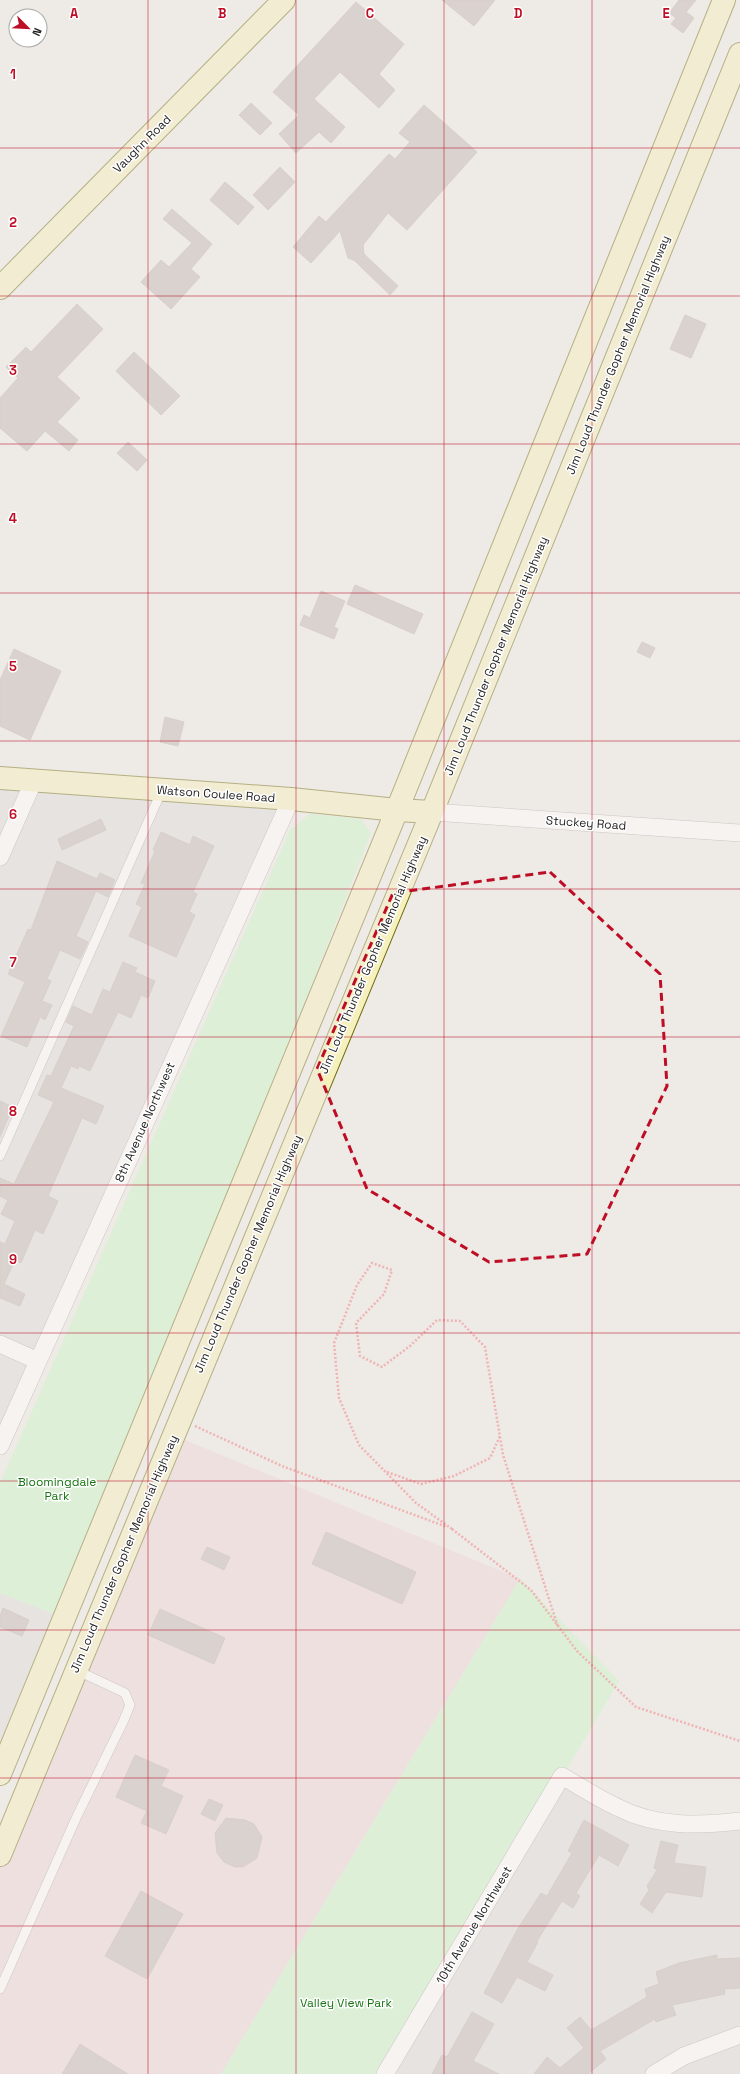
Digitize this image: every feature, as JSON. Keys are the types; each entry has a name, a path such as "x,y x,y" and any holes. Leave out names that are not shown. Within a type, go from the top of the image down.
{"main road":[{"name":"Vaughn Road","path":"0,288 284,0"},
{"path":"0,1774 397,810 724,0"},
{"name":"Jim Loud Thunder Gopher Memorial Highway","path":"0,1854 432,812 740,54"},
{"name":"Watson Coulee Road","path":"0,778 291,799 397,810 432,812"}],"street":[{"path":"0,857 34,780"},
{"name":"8th Avenue Northwest","path":"0,1446 291,799"},
{"name":"Stuckey Road","path":"432,812 740,833"},
{"path":"0,1344 38,1361"},
{"name":"10th Avenue Northwest","path":"385,2074 562,1776 620,1809 656,1821 706,1825 740,1821"},
{"path":"654,2074 684,2056 740,2035"}],"lane":[{"path":"0,1156 162,790"},
{"path":"0,1989 77,1816 124,1722 130,1705 125,1693 76,1669"}],"path":[{"path":"558,1627 503,1455 485,1347 460,1321 437,1320 410,1346 382,1367 360,1356 356,1323 384,1294 392,1270 372,1263 357,1285 334,1343 339,1398 359,1445 416,1503 531,1590 558,1627 576,1651 636,1707 740,1741"},
{"path":"180,1419 282,1466 452,1529"},
{"path":"384,1471 421,1484 454,1476 490,1458 500,1436"}],"highlighted area":[{"path":"550,872 660,974 667,1086 587,1254 489,1262 367,1189 317,1069 393,893"}],"shaded area":[{"path":"0,778 291,799 0,1446"},
{"path":"173,1435 520,1579 221,2074 0,2074 0,1855"},
{"path":"0,1593 64,1618 0,1753"},
{"path":"562,1776 620,1809 740,1822 740,2074 385,2074"}],"green space":[{"name":"Bloomingdale Park","path":"310,814 361,819 371,833 64,1618 0,1593 0,1483 290,830"},
{"name":"Valley View Park","path":"520,1579 619,1681 386,2074 221,2074"}],"building":[{"path":"442,0 495,0 474,26"},
{"path":"679,0 696,0 686,12 694,18 683,33 671,24 676,18 669,13"},
{"path":"356,2 404,44 379,74 395,90 379,108 340,72 314,99 345,127 331,143 319,132 296,153 279,134 299,115 273,92"},
{"path":"251,103 272,123 260,135 239,115"},
{"path":"424,105 477,152 407,230 388,213 363,245 364,254 398,286 390,295 355,261 348,258 340,231 311,263 293,247 319,216 326,222 389,154 395,159 410,142 399,133"},
{"path":"280,167 295,182 268,210 253,195"},
{"path":"225,182 254,207 238,225 210,200"},
{"path":"172,209 212,244 191,269 200,277 171,309 141,282 161,260 169,267 192,243 163,219"},
{"path":"77,304 103,329 57,377 80,398 57,422 78,440 69,451 45,431 27,451 0,428 0,398 18,378 6,367 26,347 31,352"},
{"path":"685,315 706,324 691,358 670,349"},
{"path":"134,352 180,396 161,415 116,371"},
{"path":"128,442 147,460 137,471 117,453"},
{"path":"355,585 423,614 414,634 347,604"},
{"path":"321,591 345,601 334,627 338,629 334,639 300,625 304,615 310,618"},
{"path":"642,642 655,648 650,658 637,652"},
{"path":"14,649 61,671 30,740 0,726 0,680"},
{"path":"165,717 184,722 178,746 160,742"},
{"path":"101,819 106,830 62,850 58,839"},
{"path":"161,832 190,845 193,836 214,846 193,892 197,894 189,912 195,915 176,957 129,936 142,907 136,904 145,884 141,883 155,851 153,850"},
{"path":"57,861 97,879 100,873 115,880 108,897 96,891 76,936 88,942 80,959 60,950 47,979 51,981 42,1001 52,1005 45,1020 40,1017 27,1047 1,1036 25,982 8,974 28,929 31,930"},
{"path":"123,962 137,968 135,972 155,981 148,998 141,995 131,1018 118,1012 90,1071 79,1066 78,1069 71,1066 61,1088 104,1106 96,1124 82,1118 48,1196 58,1201 43,1234 35,1230 21,1263 15,1260 4,1284 25,1294 20,1306 0,1298 0,1242 5,1244 15,1221 1,1214 8,1200 0,1196 0,1178 14,1184 54,1102 38,1095 47,1075 51,1076 74,1026 66,1022 73,1006 92,1015 103,989 110,992"},
{"path":"0,1101 13,1107 0,1137"},
{"path":"326,1532 416,1572 402,1604 312,1564"},
{"path":"207,1547 230,1557 224,1570 201,1559"},
{"path":"3,1608 29,1620 22,1636 0,1627 0,1616"},
{"path":"160,1609 225,1638 214,1664 148,1635"},
{"path":"135,1755 169,1770 161,1786 183,1796 166,1834 141,1823 147,1811 116,1797"},
{"path":"209,1799 223,1805 215,1821 201,1814"},
{"path":"226,1818 245,1820 254,1824 262,1837 257,1858 243,1867 235,1867 224,1862 217,1853 215,1833"},
{"path":"584,1820 629,1845 618,1866 599,1855 576,1893 580,1896 573,1908 562,1901 537,1941 538,1942 527,1962 553,1975 545,1991 517,1977 502,2003 484,1993 517,1930 541,1893 547,1896 572,1853 568,1851"},
{"path":"661,1841 678,1845 674,1863 706,1867 702,1897 666,1892 652,1913 640,1904 649,1890 647,1886 657,1870 654,1868"},
{"path":"141,1891 183,1914 147,1979 105,1956"},
{"path":"717,1955 717,1959 740,1958 740,1988 724,1989 725,1994 672,2005 676,2015 656,2022 655,2019 600,2051 606,2059 588,2074 534,2074 547,2057 560,2068 584,2048 567,2028 580,2017 591,2030 647,1997 645,1989 659,1984 656,1972 679,1963"},
{"path":"472,2012 494,2024 473,2061 499,2074 432,2074 442,2055 447,2057"},
{"path":"80,2044 128,2074 62,2074"}]}
